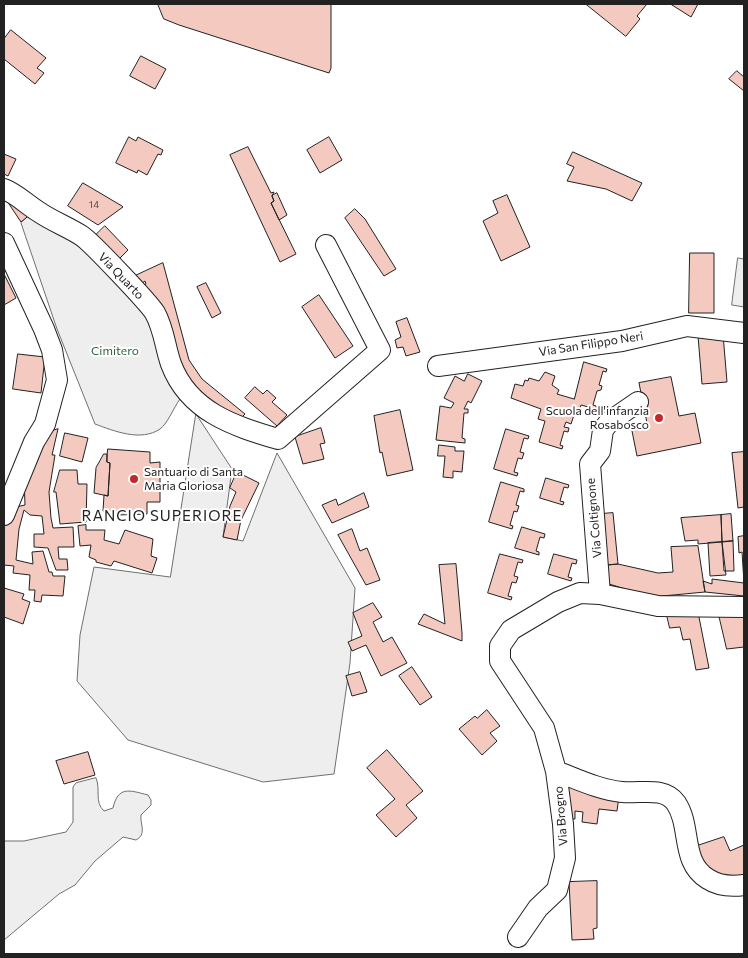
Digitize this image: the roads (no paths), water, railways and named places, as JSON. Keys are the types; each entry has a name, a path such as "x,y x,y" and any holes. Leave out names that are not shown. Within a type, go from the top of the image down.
{"street":[{"name":"Via Quarto","path":"4,189 14,193 38,211 83,237 154,312 163,331 171,362 178,379 206,410 226,422 278,439 380,350 326,245"},
{"path":"4,243 52,350 57,380 44,424 34,442 4,515"},
{"name":"Via San Filippo Neri","path":"438,366 622,341 687,326 744,332"},
{"name":"Via Coltignone","path":"600,594 590,464 600,451 603,430 609,422 638,402"},
{"name":"Via Brogno","path":"518,937 538,908 557,890 563,866 563,824 556,771 544,728 500,661 500,646 511,630 558,602 580,593 600,594 658,606 744,606"},
{"path":"556,771 620,792 662,792 676,802 682,817 689,856 699,874 718,885 744,886"}],"place":[{"name":"Scuola dell'infanzia Rosabosco","path":"659,418"},
{"name":"Santuario di Santa Maria Gloriosa","path":"134,479"}],"district":[{"name":"RANCIO SUPERIORE","path":"162,516"}],"park label":[{"name":"Cimitero","path":"115,351"}]}
